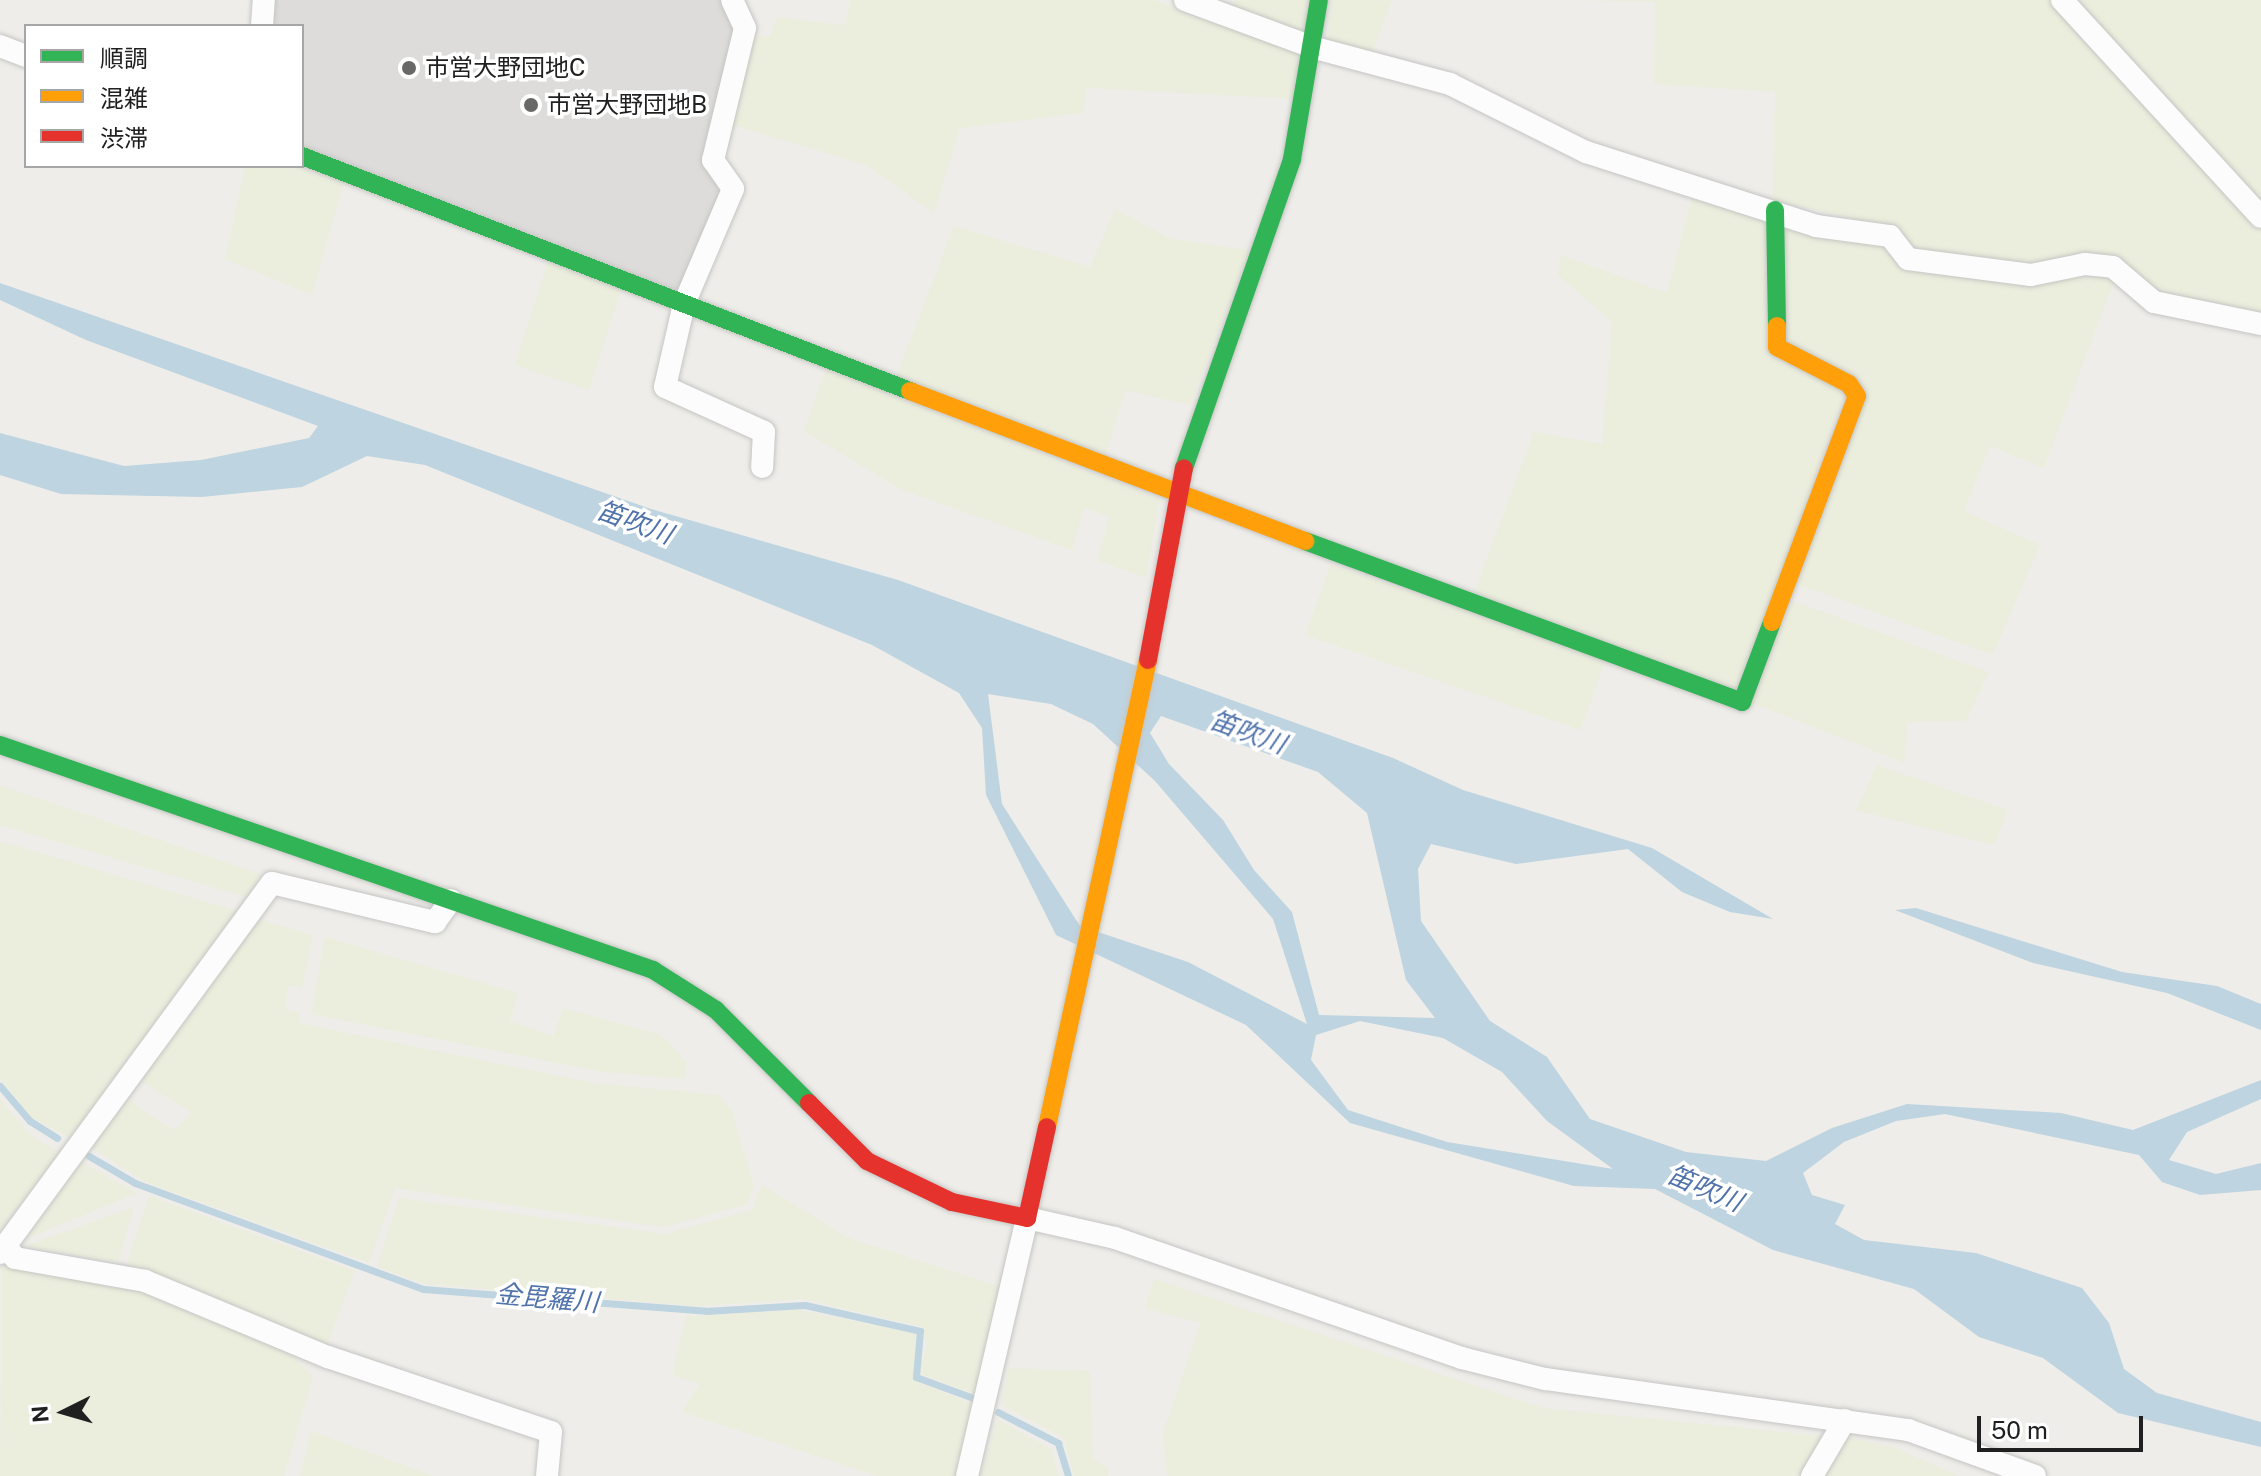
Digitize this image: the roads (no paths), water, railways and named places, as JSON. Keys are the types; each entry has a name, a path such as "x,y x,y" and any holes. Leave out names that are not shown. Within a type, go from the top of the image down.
{"street":[{"path":"262,24 264,0"},
{"path":"732,0 745,28 713,160 733,189 684,304 665,387 764,432 762,467"},
{"path":"1185,0 1315,48 1450,84 1586,152 1775,210 1816,226 1890,236 1908,259 1948,267 2031,275 2085,264 2113,267 2154,302 2261,324"},
{"path":"967,1476 1027,1218 1154,633 1177,491 1214,366 1292,159 1315,48 1319,0"},
{"path":"2062,0 2261,217"},
{"path":"0,46 24,55"},
{"path":"304,157 1177,491 1742,702 1857,396 1849,384 1777,347 1775,210"},
{"path":"0,745 663,975 716,1010 867,1161 952,1202 1115,1238 1385,1334 1545,1379 1845,1420 1952,1441 2035,1476"},
{"path":"451,900 435,922 272,883 3,1249 15,1258 145,1281 328,1357 551,1432 547,1476"},
{"path":"1812,1476 1845,1420"}],"water":[{"name":"笛吹川","path":"0,283 651,509 898,580 1393,758 1463,790 1652,848 1773,919 1730,912 1682,892 1628,849 1516,864 1431,844 1418,869 1421,921 1490,1021 1547,1057 1590,1119 1686,1152 1766,1161 1832,1128 1907,1104 2061,1113 2133,1130 2261,1080 2261,1099 2187,1132 2169,1160 2216,1174 2261,1163 2261,1190 2200,1195 2162,1182 2139,1155 1945,1114 1896,1121 1844,1142 1803,1173 1812,1195 1845,1205 1835,1224 1864,1240 1976,1253 2082,1288 2109,1323 2124,1369 2157,1393 2261,1422 2261,1447 2118,1413 2043,1358 1979,1337 1914,1289 1773,1250 1655,1189 1574,1186 1350,1123 1246,1025 1056,935 986,795 982,728 959,693 872,645 425,465 367,456 302,487 202,497 61,494 0,475 0,433 124,466 201,460 309,438 318,426 86,340 0,300","holes":["988,694 1051,704 1093,724 1155,781 1273,919 1307,1024 1188,962 1080,926 1002,804","1161,716 1318,772 1367,813 1406,980 1435,1018 1319,1015 1292,912 1254,870 1223,820 1169,764 1150,733","1360,1021 1443,1038 1502,1072 1547,1121 1613,1169 1447,1142 1348,1110 1311,1060 1316,1035"]},
{"path":"1916,908 2122,972 2217,986 2261,1004 2261,1030 2167,993 2033,963 1895,910"}],"waterway":[{"name":"金毘羅川","path":"0,1086 30,1121 57,1138"},
{"name":"金毘羅川","path":"89,1156 135,1183 423,1289 706,1311 805,1305 920,1331 916,1377 973,1398"},
{"name":"金毘羅川","path":"998,1412 1058,1443 1068,1476"}],"place":[{"name":"市営大野団地C","path":"409,68"},
{"name":"市営大野団地B","path":"531,105"}]}
